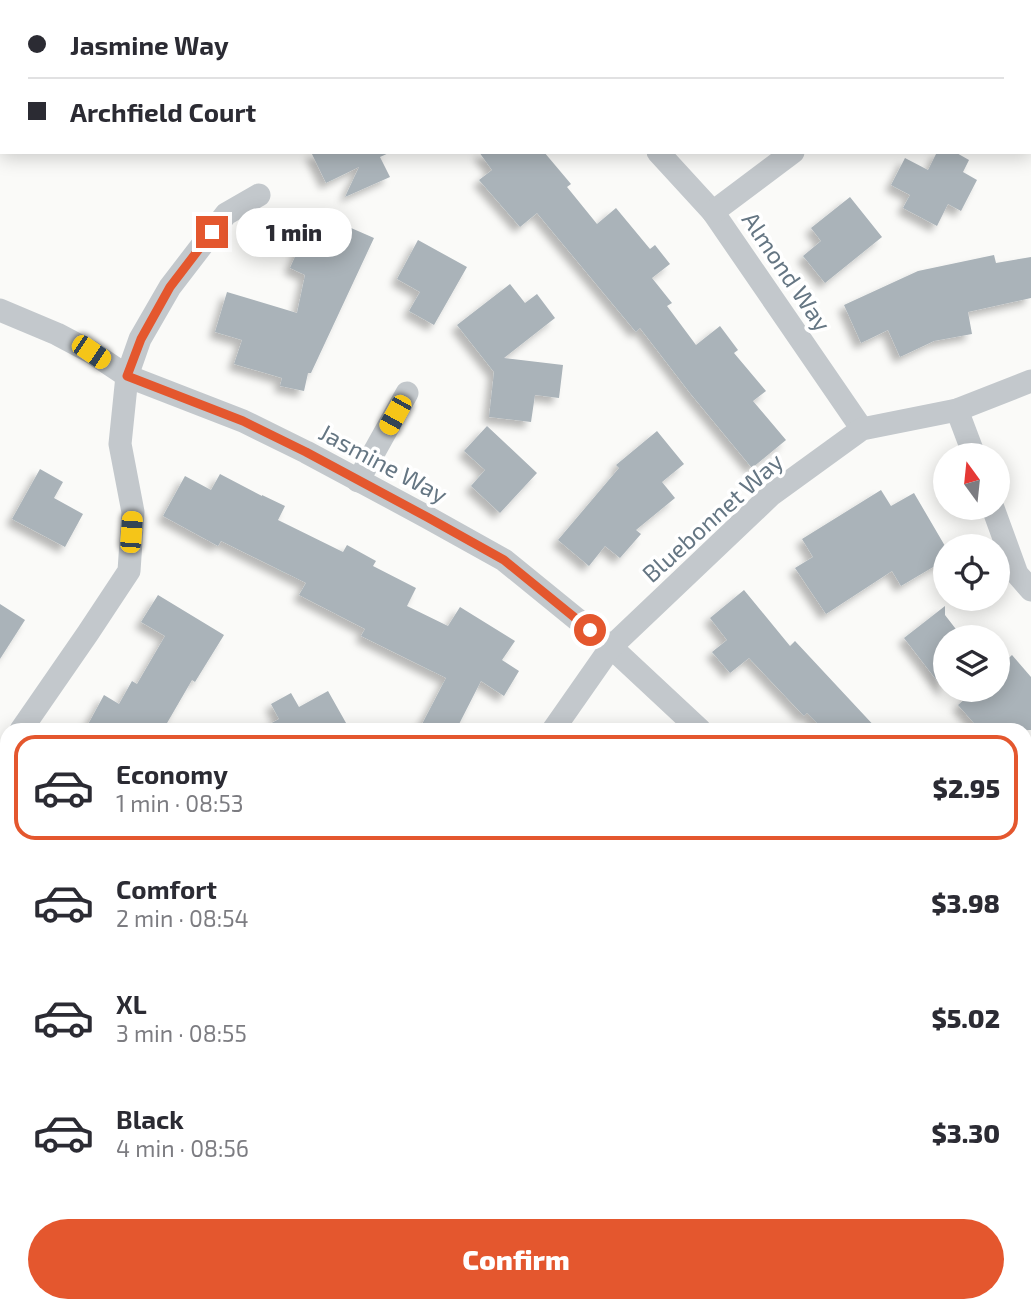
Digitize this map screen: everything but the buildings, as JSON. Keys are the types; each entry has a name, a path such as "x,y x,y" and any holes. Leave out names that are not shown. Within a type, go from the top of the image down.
{"street":[{"name":"Almond Way","path":"660,154 713,212 862,429"},
{"path":"713,212 790,154"},
{"path":"25,723 129,571 132,512 120,444 127,376 141,339 170,287 226,214 259,195"},
{"name":"Jasmine Way","path":"0,310 57,334 127,376 243,421 306,452 504,560 611,647 692,723"},
{"name":"Bluebonnet Way","path":"558,723 611,647 771,495 862,429 957,410 1031,381"},
{"path":"358,481 407,393"},
{"path":"957,410 969,443"},
{"path":"997,520 1017,574 1031,590"}],"route":[{"path":"212,232 170,287 141,339 127,376 243,421 427,517 504,560 590,630"}]}
